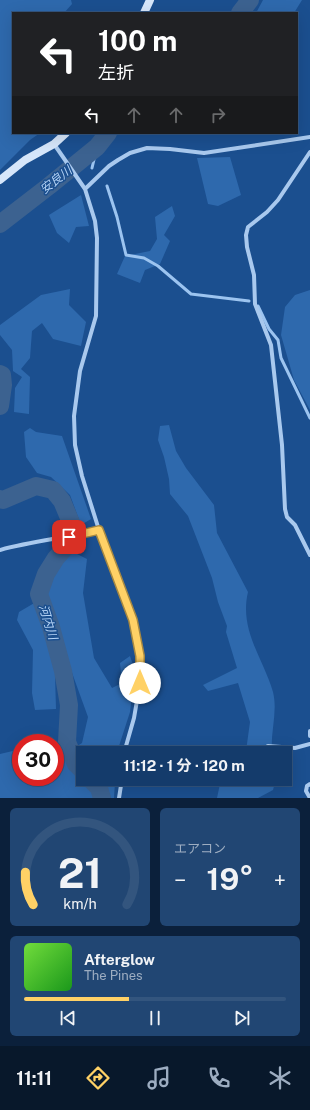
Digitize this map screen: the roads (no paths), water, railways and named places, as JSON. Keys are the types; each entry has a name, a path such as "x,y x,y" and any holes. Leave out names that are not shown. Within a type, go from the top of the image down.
{"street":[{"path":"144,12 150,0"},
{"path":"0,180 25,160 54,144 65,134"},
{"path":"84,187 118,160 130,153 147,148 204,153 310,137"},
{"path":"54,144 84,187 95,221 97,238 96,316 80,371 74,416 75,445 82,476 99,530 133,620 140,656 140,683 134,718 126,746"},
{"path":"310,152 278,200 267,212 248,227 246,235 247,247 254,275 255,304 271,345 282,445 285,509 287,517 295,525 310,555"},
{"path":"0,550 22,544 99,530"},
{"path":"310,731 310,736"},
{"path":"292,748 310,744"},
{"path":"310,784 306,791 310,798"},
{"path":"119,798 121,786"}],"waterway":[{"name":"安良川","path":"241,12 250,0"},
{"name":"安良川","path":"0,224 97,147 107,134"},
{"path":"92,168 97,147"},
{"path":"107,186 117,217 126,255 144,258 158,266 191,294 249,301"},
{"path":"258,306 269,329 278,340 281,358 310,418"},
{"name":"河内川","path":"0,374 2,375 3,385 0,406"},
{"name":"河内川","path":"0,499 3,500 36,486 53,490 62,501 72,525 67,546 56,558 46,574 39,594 51,627 63,671 69,705 67,742 76,764"},
{"name":"河内川","path":"97,786 102,798"}]}
